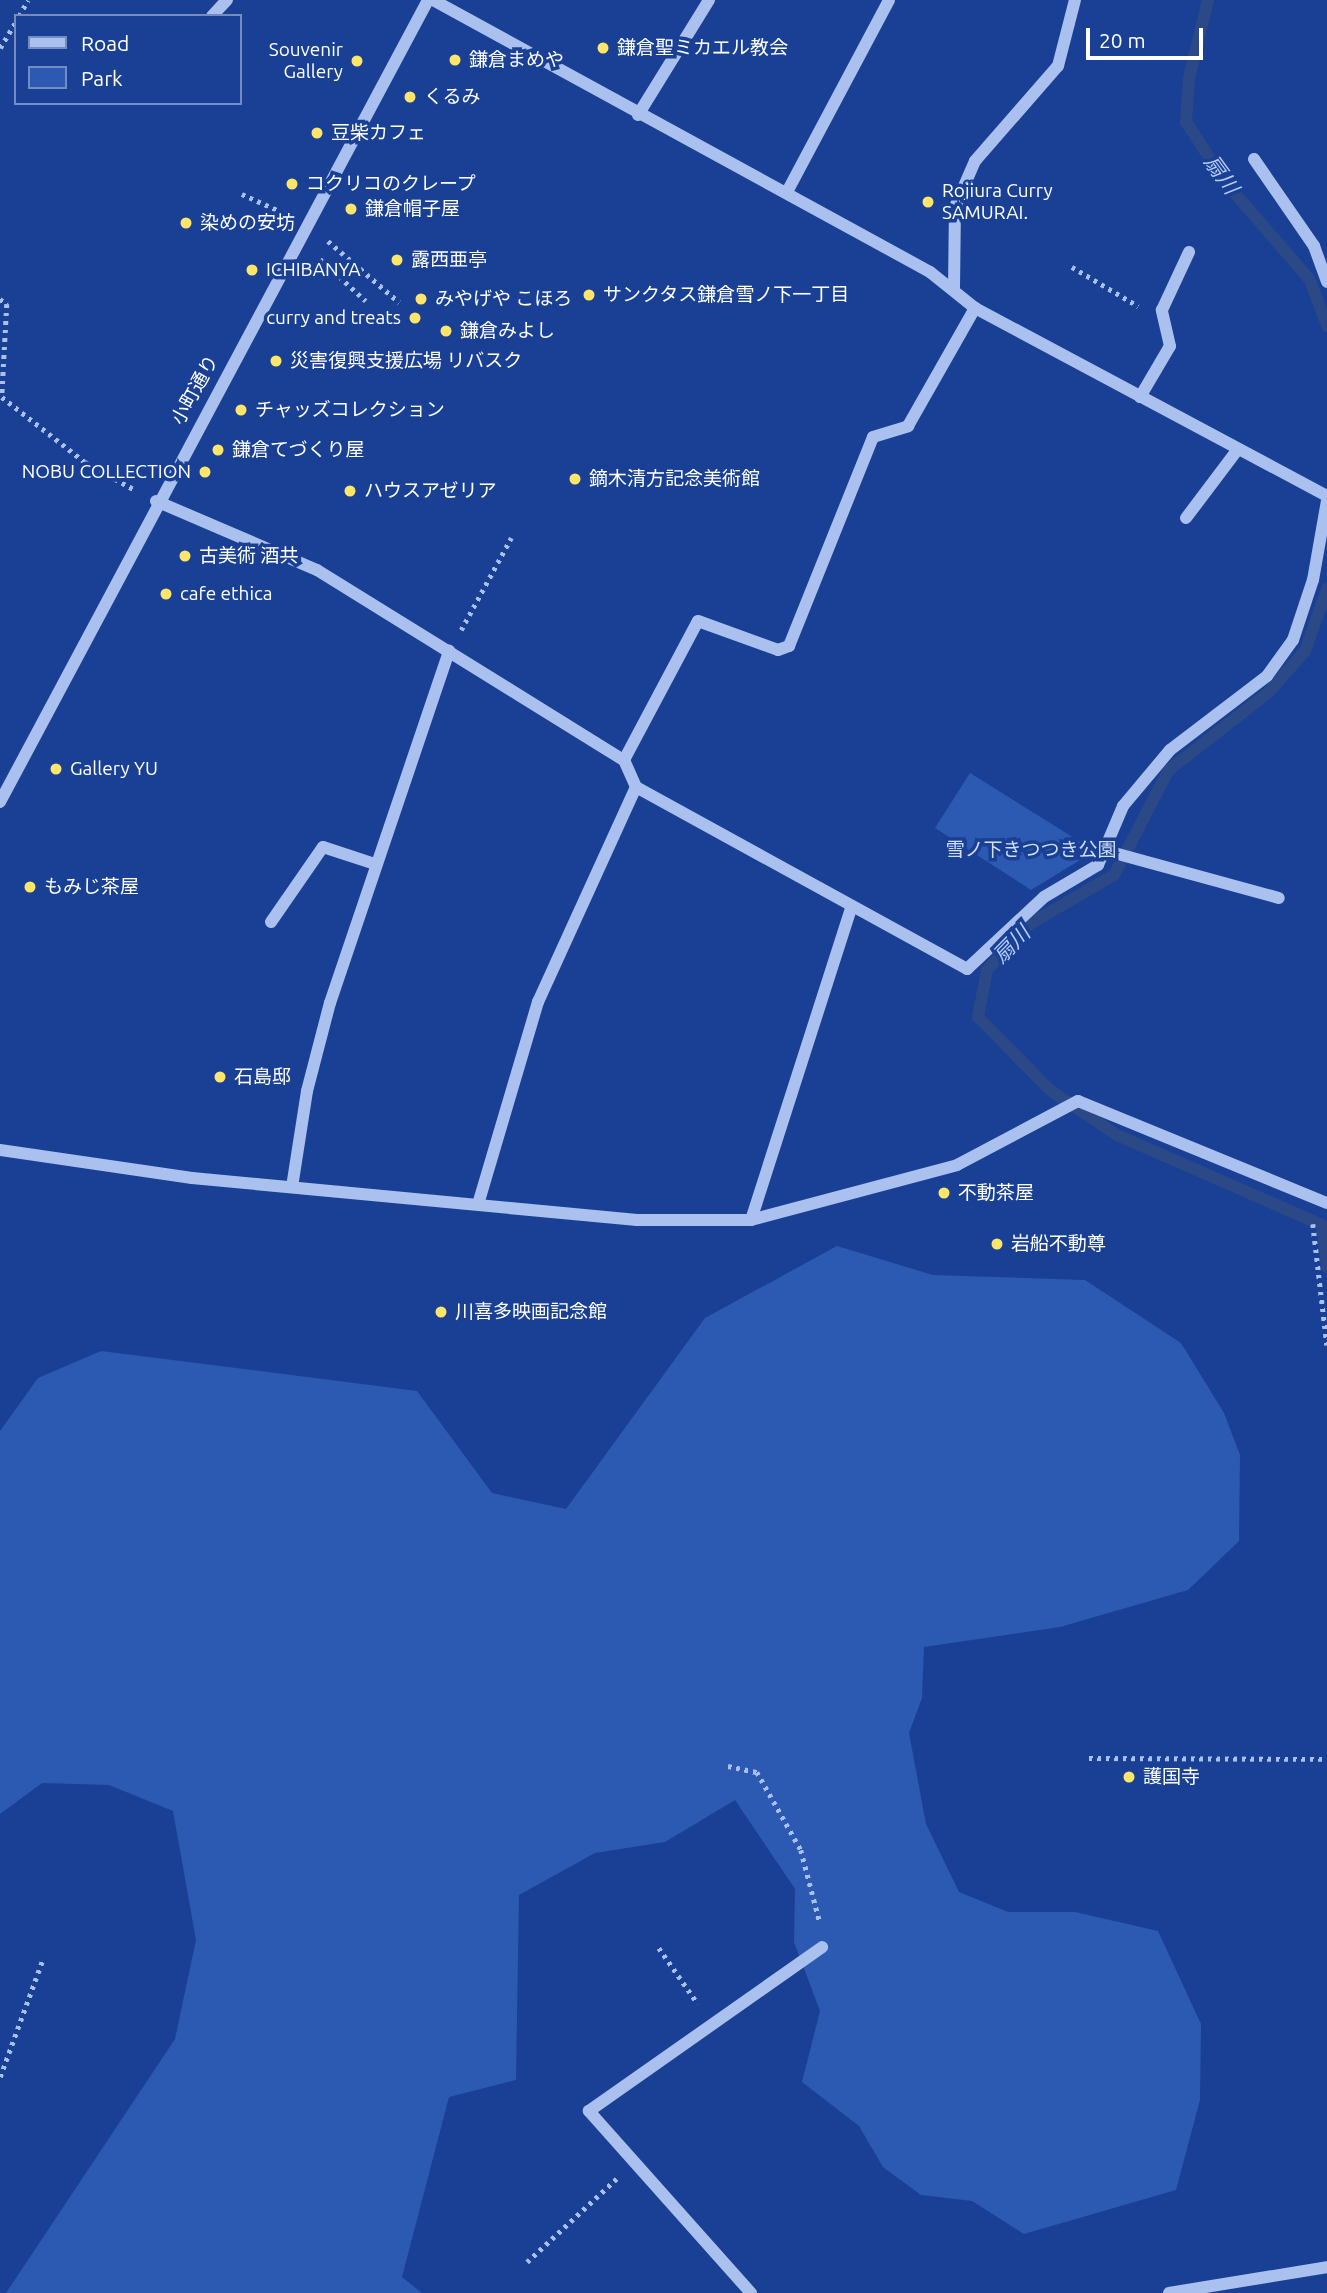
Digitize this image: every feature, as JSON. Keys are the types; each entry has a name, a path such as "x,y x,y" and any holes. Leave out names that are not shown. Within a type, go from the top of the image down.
{"street":[{"path":"214,14 226,0"},
{"path":"156,501 317,570 624,760 636,787 851,908 967,969 1044,897 1098,865 1107,851 1123,806 1170,750 1267,676 1293,640 1313,580 1327,498 975,308 954,288 787,192 638,115 431,0"},
{"name":"小町通り","path":"0,802 156,501 431,0"},
{"path":"638,115 709,0"},
{"path":"787,192 889,0"},
{"path":"954,288 955,207 975,161 1058,66 1075,0"},
{"path":"1254,159 1314,246 1327,282"},
{"path":"1140,397 1170,346 1162,310 1189,252"},
{"path":"624,760 698,621 778,650 789,646 816,566 873,437 908,426 975,308"},
{"path":"1186,519 1238,449"},
{"path":"292,1187 307,1091 375,864 449,651"},
{"path":"479,1201 538,1002 636,787"},
{"path":"271,922 323,847 375,864"},
{"path":"1107,851 1279,898"},
{"path":"751,1220 851,908"},
{"path":"0,1150 292,1187 479,1201 637,1220 751,1220 957,1165 1078,1101 1327,1203"},
{"path":"751,2293 589,2111 822,1947"},
{"path":"1169,2293 1327,2267"}],"path":[{"path":"0,48 14,24"},
{"path":"242,194 307,223 399,302"},
{"path":"299,239 366,301"},
{"path":"1072,267 1164,321"},
{"path":"0,299 7,304 2,397 85,462 156,501"},
{"path":"449,651 511,538"},
{"path":"1309,1197 1327,1345"},
{"path":"1089,1758 1327,1759"},
{"path":"728,1766 757,1772 801,1850 818,1900 822,1947"},
{"path":"659,1948 712,2025"},
{"path":"0,2077 43,1959"},
{"path":"527,2262 635,2161"}],"green space":[{"name":"雪ノ下きつつき公園","path":"970,773 1095,851 1031,890 935,828"},
{"path":"837,1246 933,1275 1085,1280 1181,1343 1224,1413 1240,1455 1239,1541 1188,1590 1060,1627 924,1647 922,1698 909,1733 926,1824 959,1892 1008,1912 1075,1912 1158,1931 1201,2024 1200,2100 1176,2190 1024,2234 972,2201 921,2195 883,2167 859,2126 802,2082 820,2011 794,1942 795,1889 735,1800 665,1842 595,1853 519,1895 516,2080 449,2097 402,2277 422,2293 6,2293 175,2039 196,1940 173,1811 109,1785 42,1783 0,1814 0,1431 38,1378 101,1351 417,1391 492,1493 566,1509 705,1318"}],"waterway":[{"name":"扇川","path":"1208,0 1189,78 1186,122 1226,183 1310,280 1327,326"},
{"name":"扇川","path":"1327,589 1305,651 1269,692 1168,771 1114,875 1028,925 987,970 978,1017 1050,1090 1117,1135 1322,1225 1327,1267"}],"place":[{"name":"鎌倉聖ミカエル教会","path":"603,48"},
{"name":"鎌倉まめや","path":"455,60"},
{"name":"Souvenir Gallery","path":"357,61"},
{"name":"くるみ","path":"410,97"},
{"name":"豆柴カフェ","path":"317,133"},
{"name":"コクリコのクレープ","path":"292,184"},
{"name":"Rojiura Curry SAMURAI.","path":"928,202"},
{"name":"鎌倉帽子屋","path":"351,209"},
{"name":"染めの安坊","path":"186,223"},
{"name":"露西亜亭","path":"397,260"},
{"name":"ICHIBANYA","path":"252,270"},
{"name":"サンクタス鎌倉雪ノ下一丁目","path":"589,295"},
{"name":"みやげや こほろ","path":"421,299"},
{"name":"curry and treats","path":"415,318"},
{"name":"鎌倉みよし","path":"446,331"},
{"name":"災害復興支援広場 リバスク","path":"276,361"},
{"name":"チャッズコレクション","path":"241,410"},
{"name":"鎌倉てづくり屋","path":"218,450"},
{"name":"NOBU COLLECTION","path":"205,472"},
{"name":"鏑木清方記念美術館","path":"575,479"},
{"name":"ハウスアゼリア","path":"350,491"},
{"name":"古美術 酒共","path":"185,556"},
{"name":"cafe ethica","path":"166,594"},
{"name":"Gallery YU","path":"56,769"},
{"name":"もみじ茶屋","path":"30,887"},
{"name":"石島邸","path":"220,1077"},
{"name":"不動茶屋","path":"944,1193"},
{"name":"岩船不動尊","path":"997,1244"},
{"name":"川喜多映画記念館","path":"441,1312"},
{"name":"護国寺","path":"1129,1777"}]}
